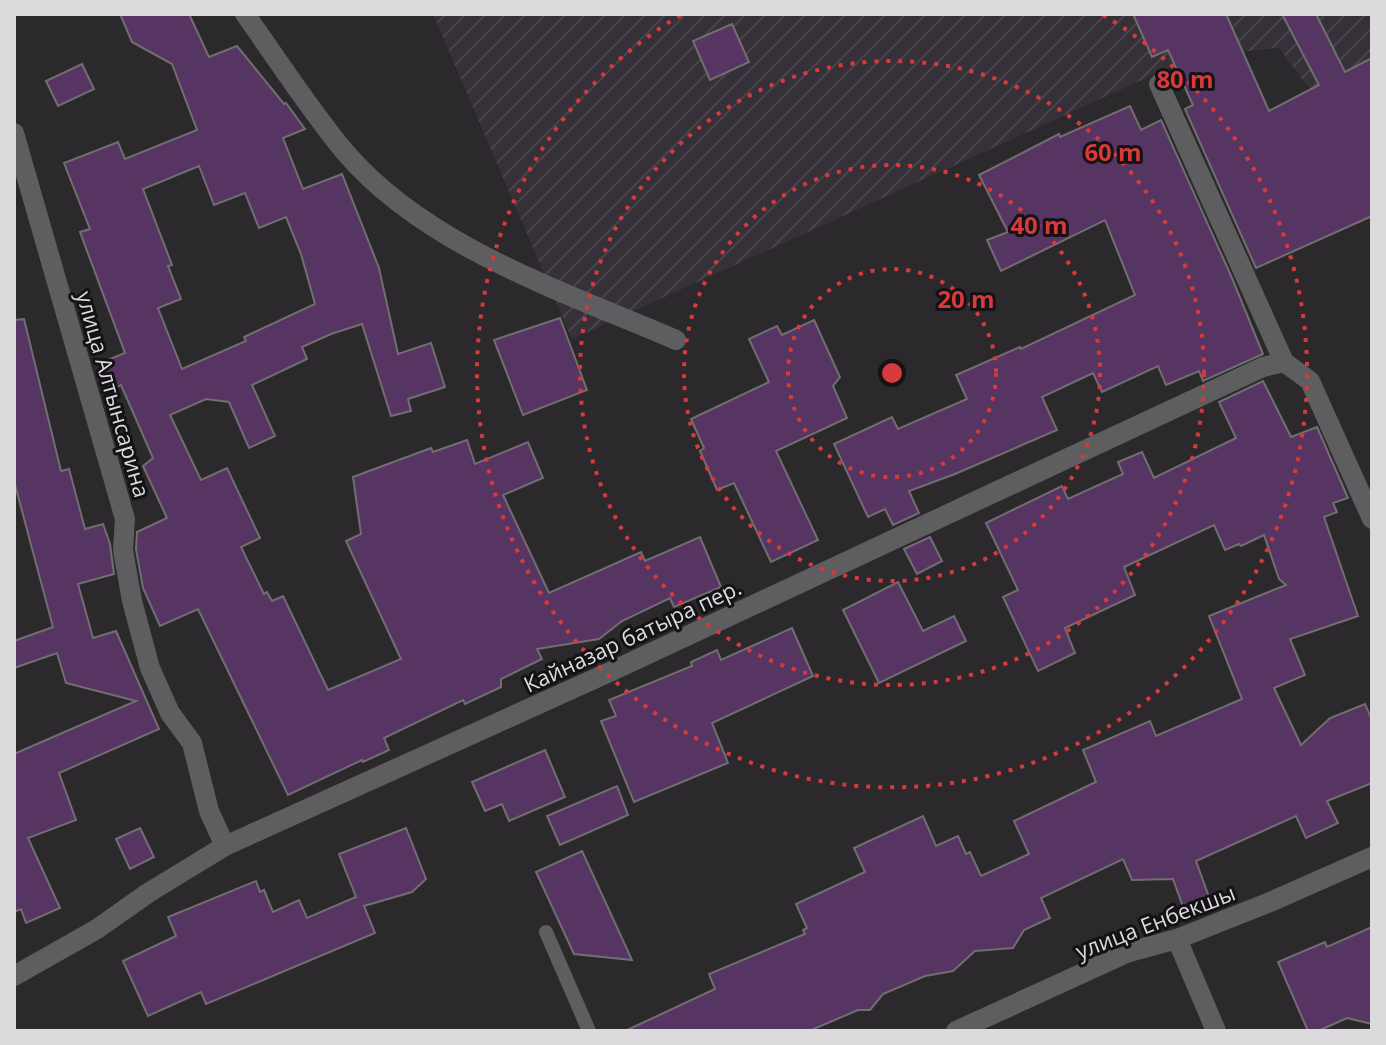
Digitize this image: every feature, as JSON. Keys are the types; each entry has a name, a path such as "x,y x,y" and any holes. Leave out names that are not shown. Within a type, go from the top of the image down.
{"street":[{"path":"245,14 346,153 402,206 476,253 676,340"},
{"path":"1159,84 1284,362 1310,381 1372,519"},
{"name":"улица Алтынсарина","path":"14,133 125,519 123,550 132,601 150,668 170,713 192,743 209,811 225,846"},
{"name":"Кайназар батыра пер.","path":"14,976 97,929 148,893 225,846 612,671 1263,367 1284,362"},
{"name":"улица Енбекшы","path":"956,1031 1129,952 1177,939 1372,857"},
{"path":"1177,939 1216,1031"}],"lane":[{"path":"546,932 589,1031"}],"shaded area":[{"path":"433,14 1372,14 1372,202 1323,107 1279,48 1195,56 572,339"}],"building":[{"path":"120,14 189,14 209,57 237,46 305,129 283,138 303,189 342,174 379,268 398,354 431,343 445,387 408,399 411,411 391,416 362,324 302,347 307,359 252,385 275,436 249,448 229,402 206,399 170,415 201,480 227,468 260,538 241,547 264,594 267,592 272,601 283,596 328,690 401,659 346,541 361,534 353,477 431,448 433,452 467,440 475,464 528,442 543,478 503,495 549,593 641,552 645,561 700,537 721,587 674,607 670,598 622,621 599,639 537,649 542,659 501,679 501,687 465,704 463,700 384,738 389,750 288,795 198,609 160,626 143,588 136,549 137,532 167,518 143,466 153,458 121,385 110,390 100,363 125,353 80,232 90,229 64,163 118,142 125,159 197,130 172,64 132,42","holes":["199,166 214,205 245,193 259,228 286,217 301,254 315,304 244,337 246,341 182,369 158,308 181,299 168,266 172,265 143,189"]},
{"path":"1133,14 1226,14 1269,111 1319,85 1282,14 1316,14 1345,72 1372,58 1372,216 1256,268 1185,109 1193,105 1168,50 1152,57"},
{"path":"732,24 749,62 710,80 693,41"},
{"path":"82,64 94,89 58,106 46,81"},
{"path":"1130,106 1141,130 1161,120 1263,354 1203,381 1199,371 1166,385 1158,366 1102,392 1093,373 1042,397 1057,430 909,491 919,513 893,525 885,509 868,517 834,444 892,417 898,429 967,399 956,375 1021,349 1135,295 1105,220 1001,271 987,240 1008,232 979,175 1059,134 1060,137"},
{"path":"560,318 587,390 523,415 494,340"},
{"path":"24,319 61,471 69,469 85,529 103,524 110,544 114,574 78,584 93,638 116,631 159,729 59,773 76,820 28,838 60,908 26,923 21,909 14,912 14,754 136,701 66,683 57,653 14,668 14,641 53,627 14,481 14,320"},
{"path":"814,320 840,377 833,386 847,418 776,451 818,540 771,562 734,483 717,490 700,451 704,448 691,419 769,382 749,339 777,326 782,335"},
{"path":"1263,381 1291,437 1317,427 1348,498 1333,503 1337,512 1324,517 1358,616 1290,639 1305,675 1274,688 1301,745 1330,718 1365,704 1372,720 1372,783 1327,801 1338,823 1306,838 1296,816 1196,861 1209,897 1183,907 1173,879 1132,880 1123,859 1041,898 1050,918 1024,930 1013,948 975,951 953,971 925,976 883,994 870,1010 858,1010 809,1031 625,1031 715,989 709,974 805,934 803,930 807,928 796,904 865,872 854,848 923,816 936,846 958,836 966,854 970,852 981,876 1029,854 1014,821 1096,782 1083,750 1150,721 1156,736 1242,699 1209,616 1286,585 1279,579 1264,535 1225,550 1214,525 1124,567 1135,595 1065,628 1075,653 1038,671 1003,597 1018,590 986,523 1062,486 1068,499 1123,474 1118,462 1142,452 1154,478 1236,438 1219,402"},
{"path":"930,537 942,561 917,574 904,549"},
{"path":"898,582 923,631 954,616 966,641 879,683 843,610"},
{"path":"792,628 813,676 712,723 728,763 634,802 601,721 616,716 609,700 692,666 691,662 717,650 721,660"},
{"path":"545,750 565,797 509,821 502,804 485,811 472,782"},
{"path":"617,786 628,815 560,845 547,816"},
{"path":"140,828 154,857 130,869 116,839"},
{"path":"406,828 426,879 412,892 364,906 375,933 206,1004 201,992 148,1016 123,961 176,936 168,917 256,881 260,892 264,890 273,912 299,900 307,918 356,897 339,854"},
{"path":"582,851 632,960 574,954 536,872"},
{"path":"1372,927 1372,1024 1347,1018 1318,1031 1308,1031 1278,962 1325,942 1327,947"}]}
